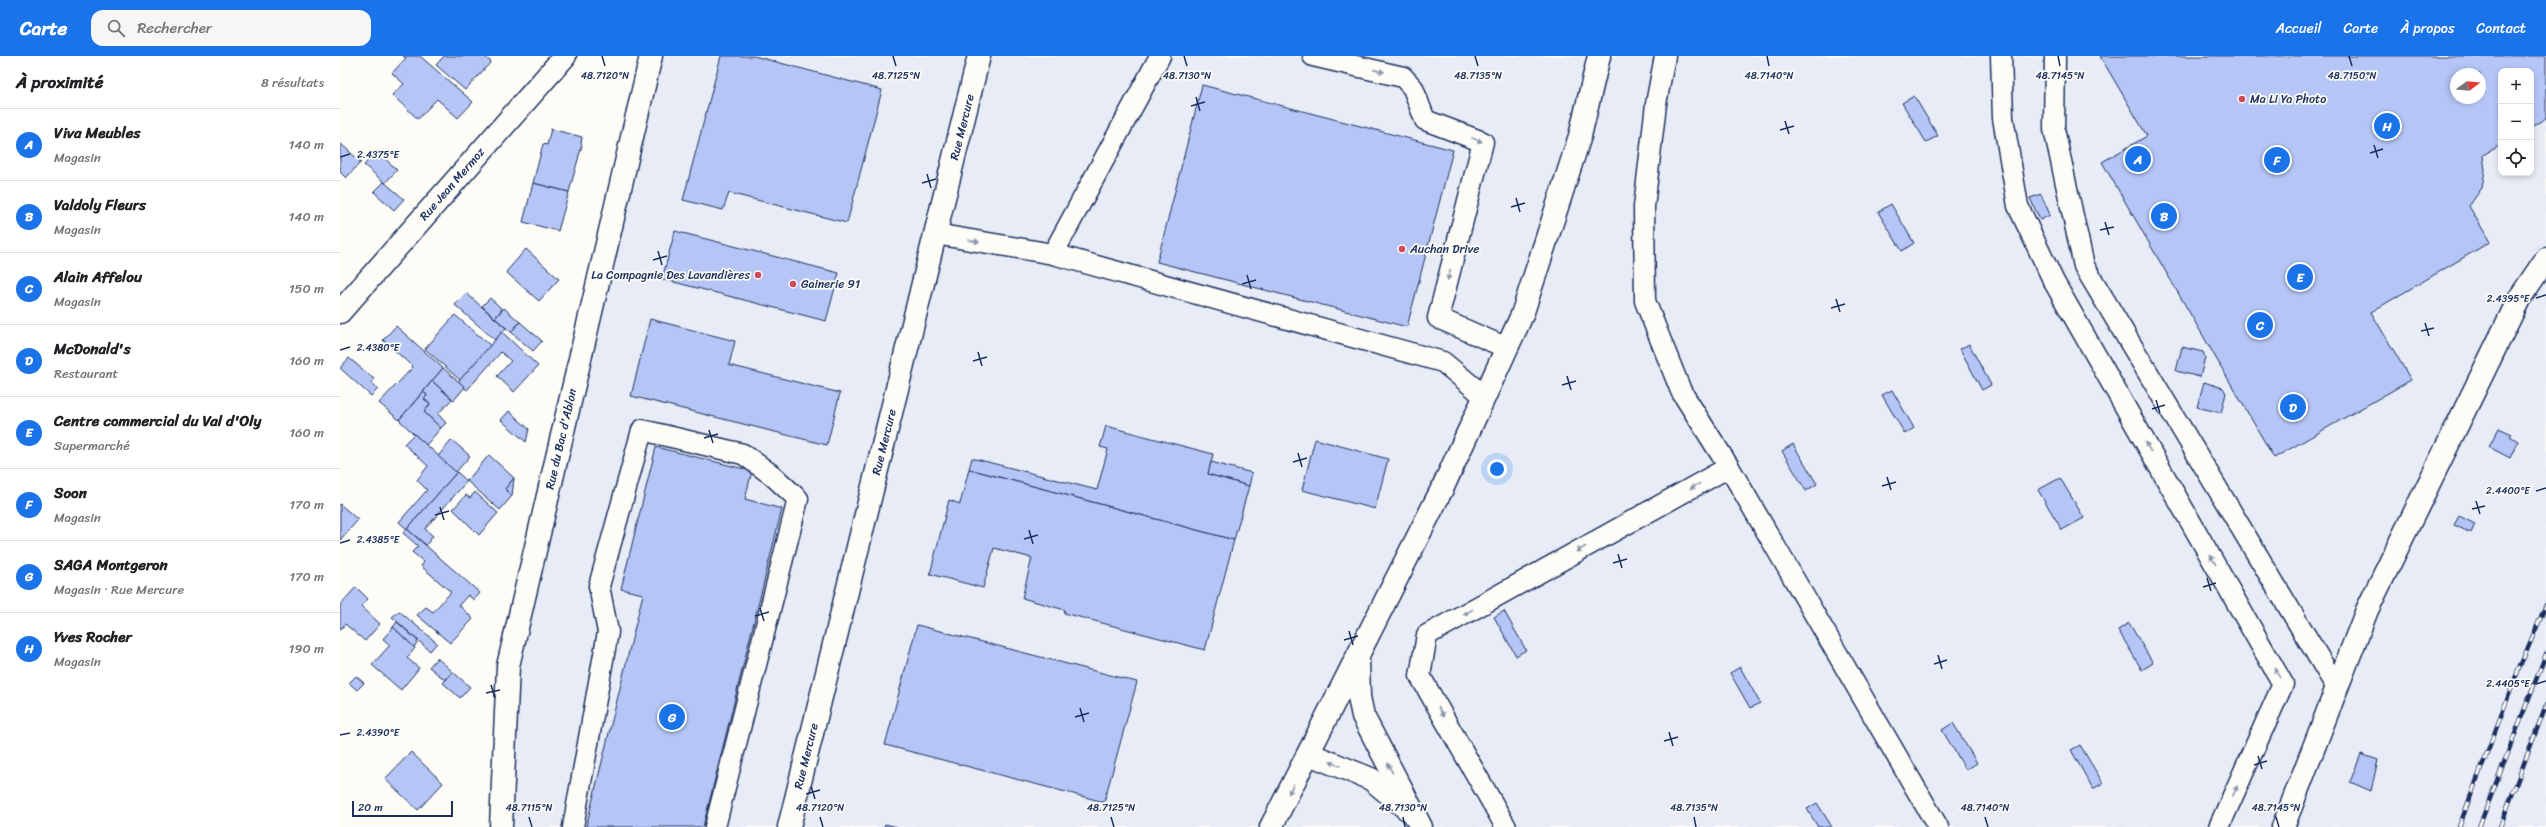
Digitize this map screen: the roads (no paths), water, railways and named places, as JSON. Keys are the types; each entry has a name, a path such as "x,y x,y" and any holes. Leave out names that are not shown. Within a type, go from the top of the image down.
{"street":[{"name":"Rue Jean Mermoz","path":"340,312 565,56"},
{"name":"Rue du Bac d'Ablon","path":"501,827 508,666 651,56"},
{"name":"Rue Mercure","path":"789,827 979,56"},
{"path":"1271,827 1443,486 1522,315 1580,136 1599,56"},
{"path":"2283,827 2367,610 2519,299 2546,259"},
{"path":"1358,656 1359,697 1363,716 1418,821"},
{"path":"1309,754 1371,779 1418,821"}],"lane":[{"path":"1054,254 1160,56"},
{"path":"1313,56 1403,77 1413,88 1425,120 1483,142 1438,318 1507,348"},
{"path":"1665,56 1656,104 1644,207 1645,301 1681,391 1729,467 1846,671 1891,742 1938,827"},
{"path":"2001,56 2003,118 2018,206 2054,282 2283,684 2220,827"},
{"path":"2055,56 2054,129 2084,266 2337,688"},
{"path":"935,234 1054,254 1443,362 1484,396"},
{"path":"573,827 608,632 599,586 642,430 743,454 772,475 798,499 715,827"},
{"path":"1506,827 1420,676 1427,635 1729,467"}],"railway":[{"path":"2459,827 2516,676 2546,605"},
{"path":"2479,827 2546,654"},
{"path":"2500,827 2546,705"}],"place":[{"name":"Ma Li Ya Photo","path":"2242,99"},
{"name":"Yves Rocher","path":"2387,126"},
{"name":"Viva Meubles","path":"2138,159"},
{"name":"Soon","path":"2277,160"},
{"name":"Valdoly Fleurs","path":"2164,216"},
{"name":"Auchan Drive","path":"1402,249"},
{"name":"La Compagnie Des Lavandières","path":"758,275"},
{"name":"Centre commercial du Val d'Oly","path":"2300,277"},
{"name":"Gainerie 91","path":"793,284"},
{"name":"Alain Affelou","path":"2260,325"},
{"name":"McDonald's","path":"2293,407"},
{"name":"SAGA Montgeron","path":"672,717"}]}
